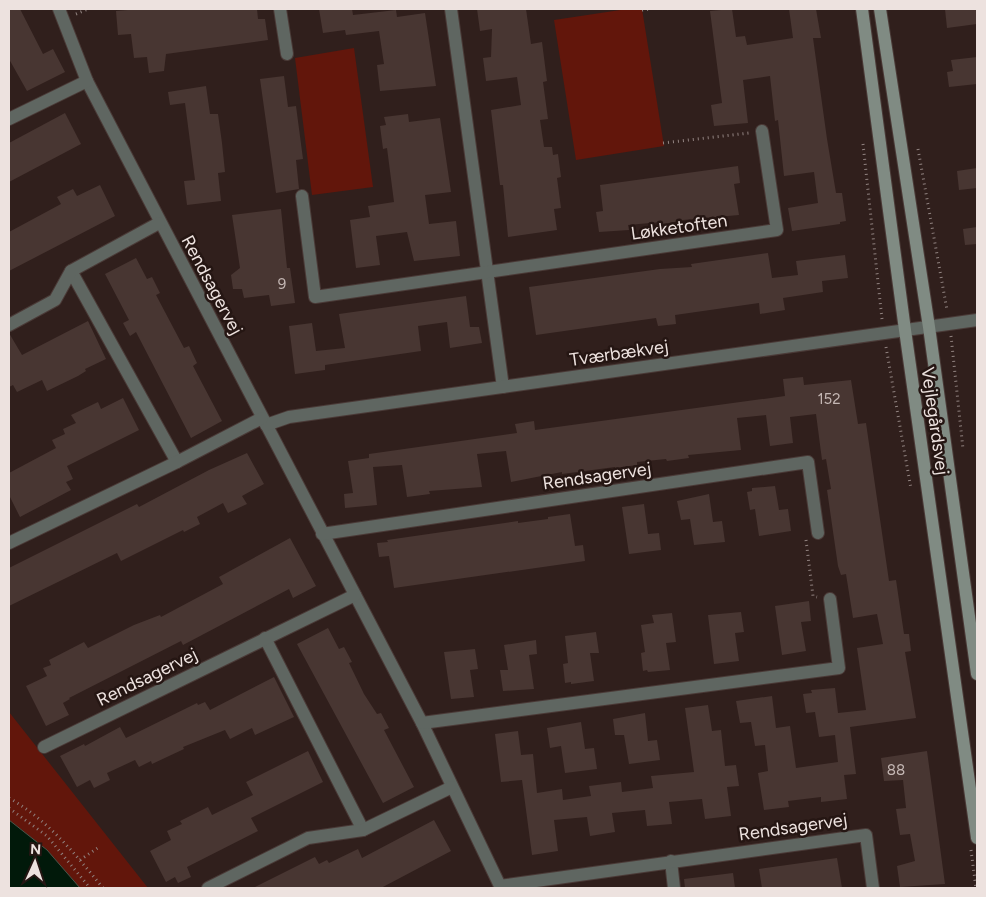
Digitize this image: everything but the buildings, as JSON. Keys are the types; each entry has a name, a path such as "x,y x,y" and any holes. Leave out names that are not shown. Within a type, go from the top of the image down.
{"street":[{"name":"Rendsagervej","path":"59,9 87,81 422,723 500,887 671,861 866,835 873,888"},
{"path":"280,9 287,54"},
{"path":"451,9 488,272 502,387"},
{"name":"Vejlegårdsvej","path":"862,9 905,330 977,838"},
{"name":"Vejlegårdsvej","path":"880,9 929,327 977,674"},
{"path":"9,120 87,81"},
{"name":"Løkketoften","path":"302,196 315,297 777,230 762,131"},
{"name":"Rendsagervej","path":"9,325 54,300 72,271 159,222"},
{"path":"72,271 177,462"},
{"name":"Tværbækvej","path":"264,421 977,320"},
{"path":"9,543 264,421"},
{"name":"Rendsagervej","path":"322,534 808,462 818,532"},
{"name":"Rendsagervej","path":"44,747 355,594"},
{"path":"422,723 839,668 830,599"},
{"path":"265,638 363,830"},
{"path":"208,888 308,838 363,830 452,788"},
{"path":"671,861 674,888"}],"path":[{"path":"642,10 651,9"},
{"path":"663,143 762,131"},
{"path":"818,532 804,541 813,596 830,599"},
{"path":"9,798 38,818 80,860 103,888"},
{"path":"9,808 47,836 90,888"},
{"path":"80,860 100,847"}],"shaded area":[{"path":"627,9 642,9 664,146 576,160 554,20"},
{"path":"354,48 373,187 312,195 295,58"},
{"path":"9,712 148,888 9,888"},
{"path":"9,820 47,850 80,888 9,888"}]}
